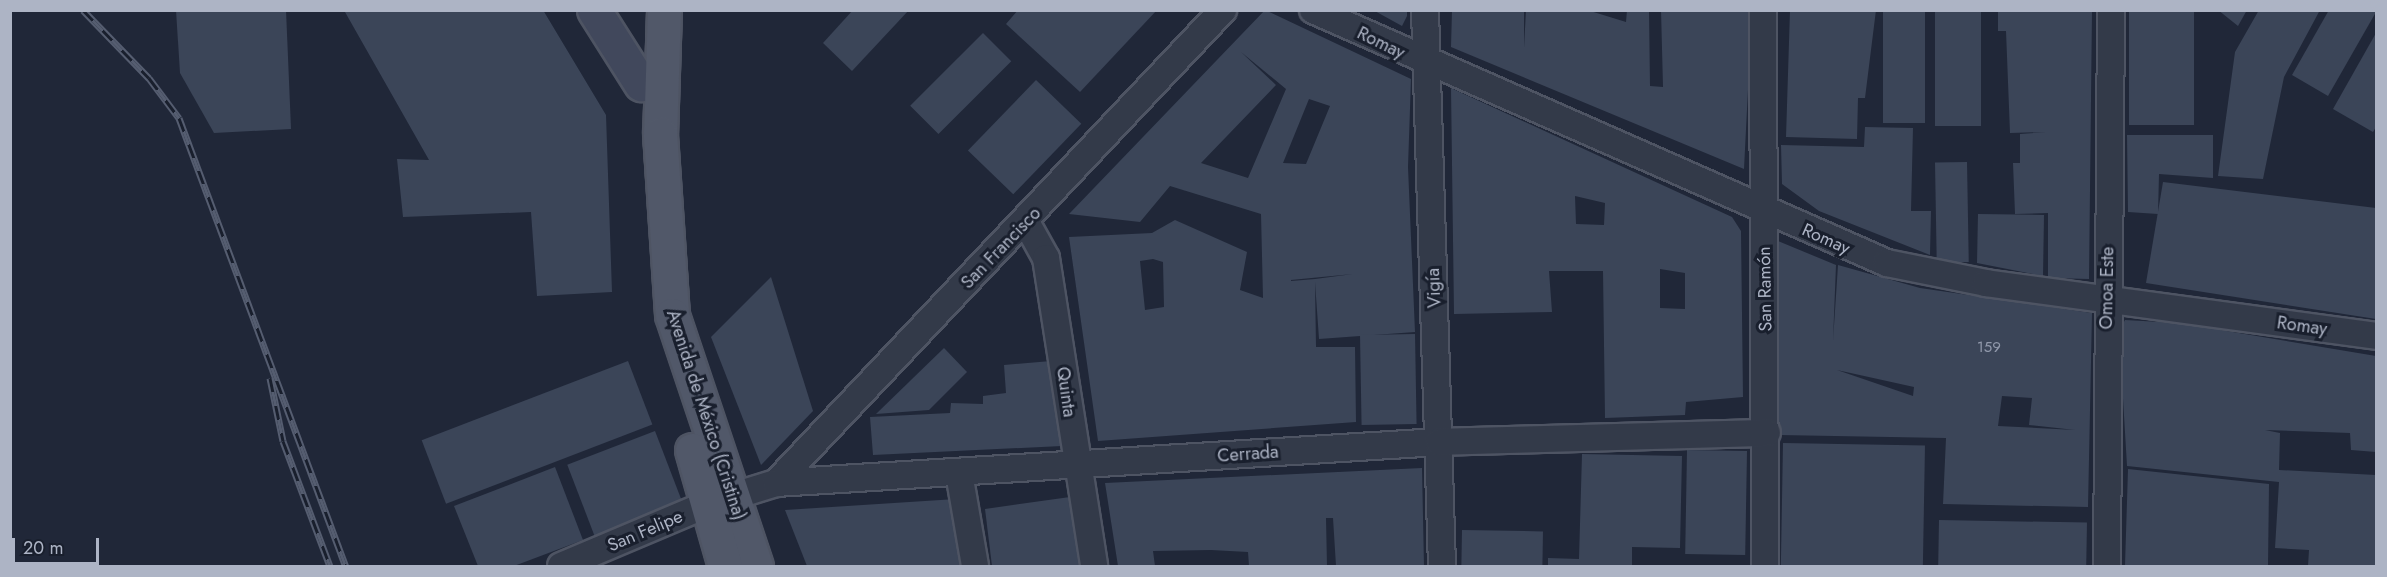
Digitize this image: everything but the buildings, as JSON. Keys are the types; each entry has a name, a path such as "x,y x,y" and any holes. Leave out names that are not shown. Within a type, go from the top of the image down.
{"main road":[{"path":"594,10 641,84 660,134"},
{"name":"Avenida de México (Cristina)","path":"641,10 645,282 652,322 719,500 756,567"},
{"name":"Avenida de México (Cristina)","path":"664,10 660,134 672,315 719,500 726,567"}],"street":[{"name":"San Francisco","path":"776,483 1026,222 1223,10"},
{"name":"Romay","path":"1313,10 1426,65 1887,263 1974,282 2376,336"},
{"name":"Vigía","path":"1425,10 1442,567"},
{"name":"San Ramón","path":"1763,10 1763,209 1767,433 1765,567"},
{"name":"Omoa Este","path":"2107,567 2106,298 2111,10"},
{"name":"Quinta","path":"1026,222 1046,258 1076,465 1094,567"},
{"name":"Cerrada","path":"719,500 776,483 1439,442 1767,433"},
{"path":"959,473 975,567"},
{"name":"San Felipe","path":"561,567 719,500"}],"railway":[{"path":"83,10 149,78 179,118 346,566"},
{"path":"270,378 283,441 330,566"}]}
